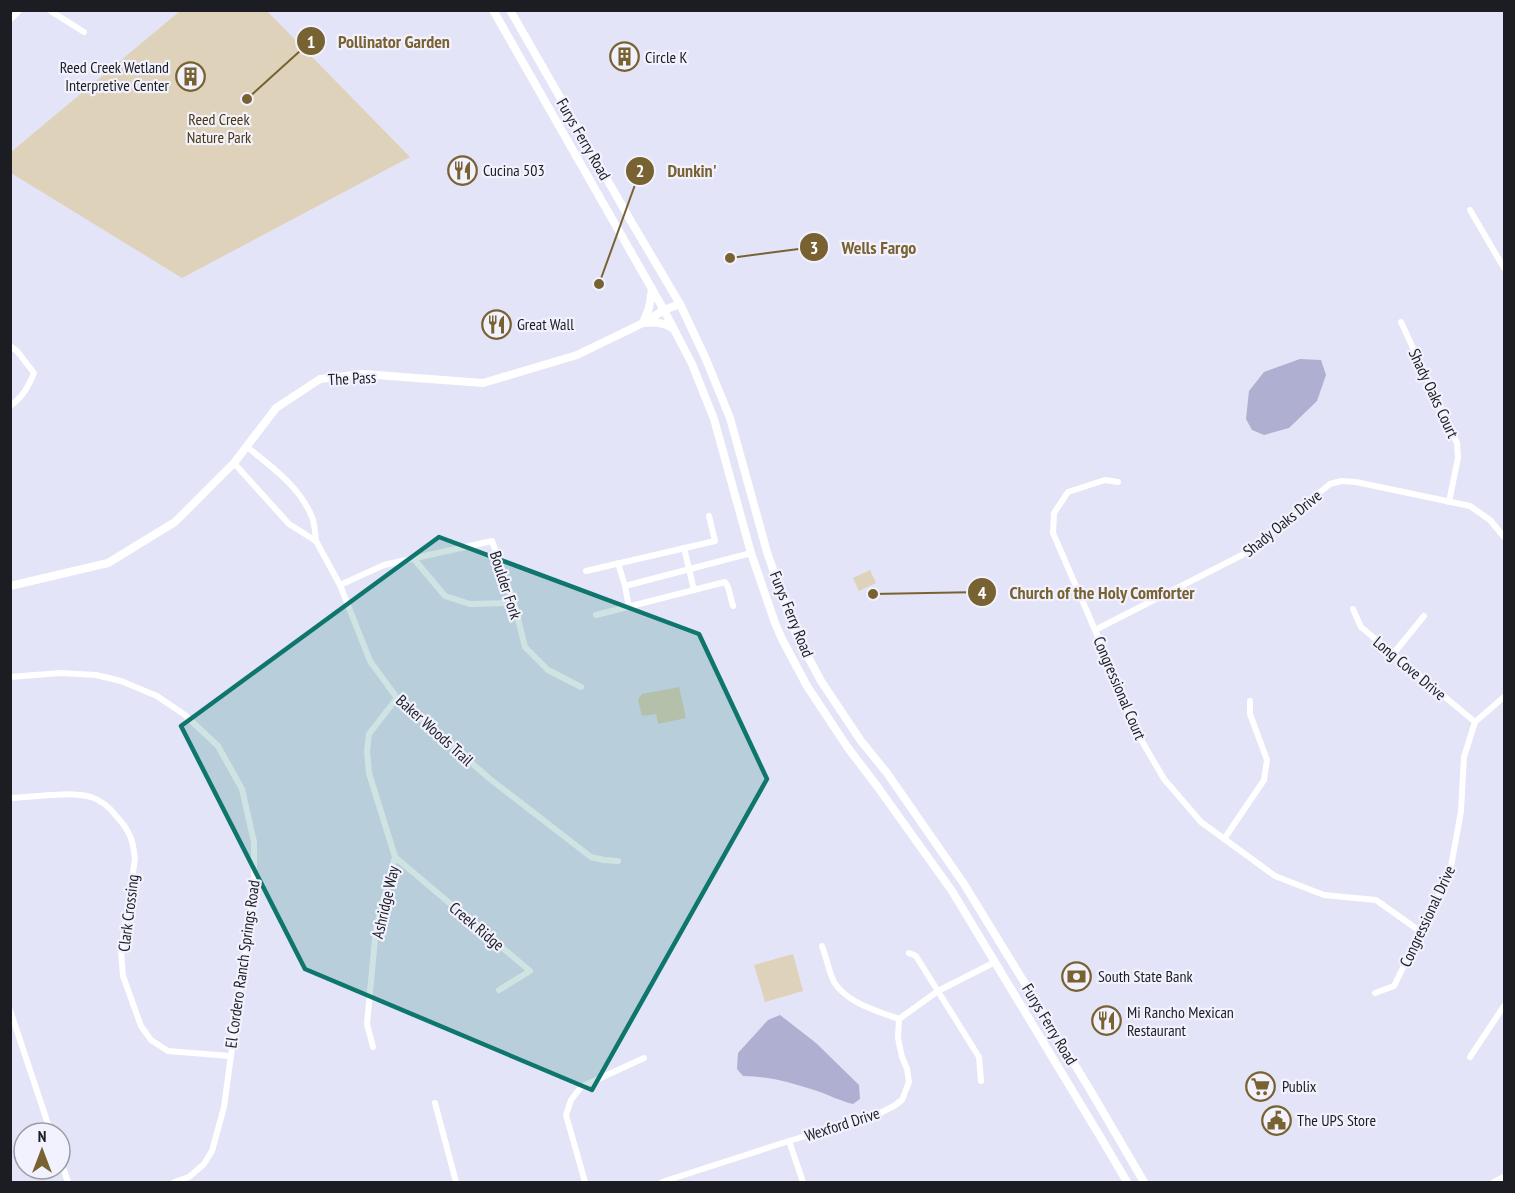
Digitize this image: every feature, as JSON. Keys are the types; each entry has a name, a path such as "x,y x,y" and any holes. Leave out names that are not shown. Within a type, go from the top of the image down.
{"main road":[{"name":"Furys Ferry Road","path":"493,10 664,310 692,364 714,419 751,553 782,639 807,686 848,748 952,891 1126,1182"},
{"name":"Furys Ferry Road","path":"510,10 680,304 705,357 730,418 767,552 797,636 821,681 861,741 887,773 964,884 1144,1182"},
{"path":"538,90 551,83"},
{"path":"652,289 650,308 643,323 656,322 674,330"}],"street":[{"path":"10,20 20,10"},
{"path":"49,10 84,32"},
{"path":"1470,210 1504,268"},
{"name":"The Pass","path":"10,585 108,563 175,522 234,463 276,408 320,380 363,374 483,383 578,355 680,304"},
{"name":"Shady Oaks Court","path":"1401,322 1457,442 1458,458 1449,502"},
{"path":"10,346 17,351 34,373 27,389 19,400 10,406"},
{"name":"Baker Woods Trail","path":"247,447 279,472 302,497 312,516 316,541 340,585 370,661 397,698 490,779 591,857 618,861"},
{"name":"Baker Woods Trail","path":"234,463 289,524 316,541"},
{"name":"Congressional Court","path":"1118,482 1105,480 1068,492 1054,513 1053,533 1136,731 1164,779 1201,822 1275,876 1324,895 1376,900 1421,932"},
{"name":"Shady Oaks Drive","path":"1095,630 1242,555 1330,484 1341,481 1356,482 1470,506 1490,520 1504,537"},
{"path":"586,571 715,541 709,516"},
{"name":"Boulder Fork","path":"340,585 384,566 492,541 514,603 525,647 548,670 581,687"},
{"path":"684,548 694,590"},
{"path":"625,586 751,553"},
{"path":"413,558 445,596 470,604 514,603"},
{"path":"618,563 629,607"},
{"path":"596,615 724,582 728,586 733,606"},
{"name":"Long Cove Drive","path":"1353,609 1361,627 1475,722"},
{"path":"1393,654 1424,616"},
{"name":"El Cordero Ranch Springs Road","path":"10,677 60,673 96,675 121,681 156,696 185,715 218,746 242,789 254,842 254,885 224,1107 212,1151 204,1164 189,1177 174,1182"},
{"path":"1475,722 1504,697"},
{"name":"Ashridge Way","path":"373,1047 366,1024 376,928 395,857 369,773 367,751 369,734 397,698"},
{"path":"1224,839 1264,780 1267,760 1250,714 1250,701"},
{"name":"Congressional Drive","path":"1375,993 1394,986 1450,872 1461,812 1464,757 1475,722"},
{"name":"Clark Crossing","path":"10,798 66,794 92,797 111,809 128,829 134,844 135,859 122,952 123,976 141,1026 151,1040 168,1051 230,1056"},
{"name":"Creek Ridge","path":"395,857 530,971 499,990"},
{"path":"822,946 834,982 847,995 863,1005 898,1019 938,991 994,962"},
{"path":"909,953 916,956 979,1057 981,1081"},
{"path":"1470,1057 1504,1006"},
{"path":"10,1010 47,1121"},
{"name":"Wexford Drive","path":"662,1182 876,1115 894,1106 902,1100 909,1082 898,1038 898,1019"},
{"path":"585,1182 566,1115 572,1100 581,1087 644,1058"},
{"path":"435,1103 456,1182"},
{"path":"789,1141 803,1182"},
{"path":"1494,1182 1504,1177"}],"highlighted area":[{"path":"439,537 699,634 767,779 592,1090 305,969 181,726"}],"green space":[{"name":"Reed Creek Nature Park","path":"180,11 267,11 410,157 182,278 11,173 11,152"},
{"path":"870,570 876,583 859,591 853,578"},
{"path":"679,687 686,718 658,724 656,714 642,716 638,700 642,694"},
{"path":"793,954 803,991 765,1002 754,965"}],"water":[{"path":"1300,359 1321,360 1326,375 1317,401 1289,428 1264,435 1252,430 1246,419 1249,391 1264,372"},
{"path":"780,1015 816,1043 859,1085 860,1099 853,1104 790,1083 762,1077 743,1076 737,1069 738,1053 768,1020"}],"place":[{"name":"Circle K","path":"624,57"},
{"name":"Reed Creek Wetland Interpretive Center","path":"190,76"},
{"name":"Pollinator Garden","path":"247,99"},
{"name":"Cucina 503","path":"462,170"},
{"name":"Wells Fargo","path":"730,258"},
{"name":"Dunkin'","path":"599,284"},
{"name":"Great Wall","path":"496,324"},
{"name":"Church of the Holy Comforter","path":"873,594"},
{"name":"South State Bank","path":"1077,976"},
{"name":"Mi Rancho Mexican Restaurant","path":"1106,1021"},
{"name":"Publix","path":"1261,1086"},
{"name":"The UPS Store","path":"1276,1120"}]}
